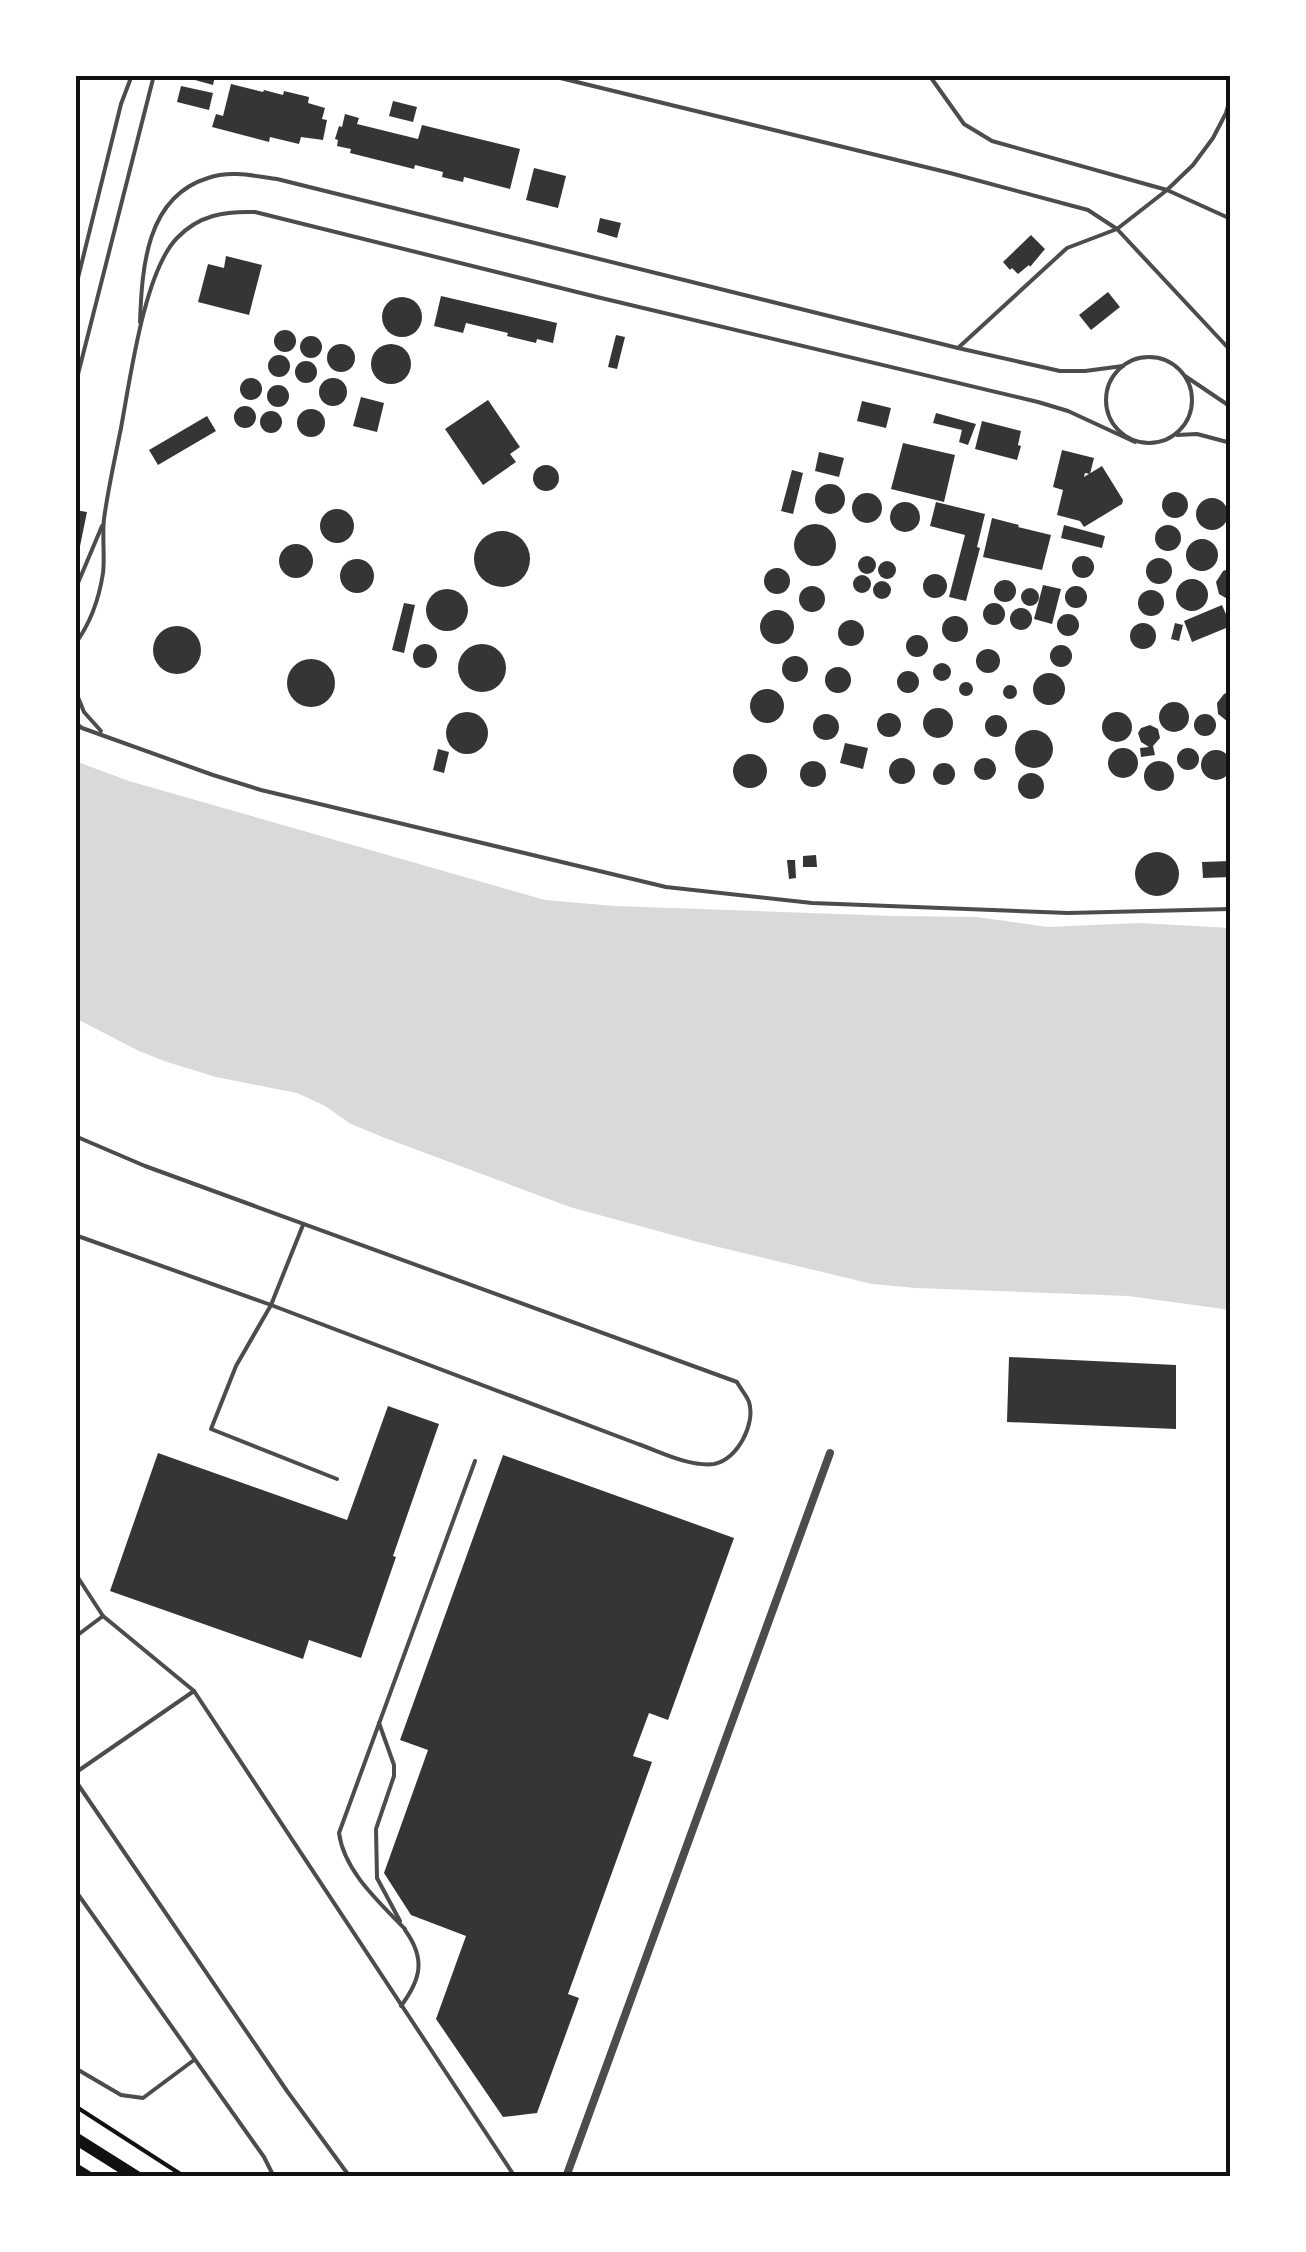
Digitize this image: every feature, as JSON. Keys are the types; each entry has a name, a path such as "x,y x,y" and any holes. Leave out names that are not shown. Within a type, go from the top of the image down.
{"main road":[{"path":"75,2138 137,2177"},
{"path":"75,2169 88,2177"}],"street":[{"path":"566,2177 830,1453"}],"lane":[{"path":"75,290 121,104 132,75"},
{"path":"75,386 154,75"},
{"path":"548,75 950,172 1088,210 1116,229 1231,350"},
{"path":"929,75 964,124 992,142 1167,190 1231,218"},
{"path":"958,348 1067,248 1116,229 1167,190 1214,138 1231,95"},
{"path":"139,332 142,271 147,248 163,214 193,184 210,176 231,174 277,179 1060,371 1123,366"},
{"path":"75,644 85,631 103,572 104,522 139,332 156,274 176,238 208,216 255,212 1038,402 1068,411 1136,442 1149,444 1176,434 1190,414 1190,388 1185,376"},
{"path":"1136,442 1114,426 1106,401 1114,376 1133,360 1167,361 1231,407"},
{"path":"1176,434 1197,434 1231,444"},
{"path":"75,590 104,522"},
{"path":"75,690 84,712 104,734"},
{"path":"75,723 163,758 261,790 666,887 812,903 1068,913 1231,908"},
{"path":"75,1136 145,1166 737,1382 750,1404 747,1432 736,1452 716,1464 693,1463 75,1235"},
{"path":"304,1224 271,1306 236,1366 211,1430 337,1479"},
{"path":"400,2006 414,1988 420,1965 414,1942 364,1886 341,1845 339,1833 475,1461"},
{"path":"75,1574 103,1616 194,1691 515,2177"},
{"path":"75,1637 103,1616"},
{"path":"194,1691 75,1776 287,2091 350,2177"},
{"path":"380,1723 394,1776 376,1828 374,1855 377,1878 404,1929"},
{"path":"75,1890 264,2157 274,2177"},
{"path":"75,2068 121,2094 143,2098 194,2060"}],"path":[{"path":"75,2106 185,2177"}],"shaded area":[{"path":"75,761 129,781 545,900 615,906 977,917 1048,927 1139,923 1231,928 1231,1310 1128,1296 872,1284 570,1207 351,1124 297,1093 216,1077 139,1051 75,1018"}],"building":[{"path":"177,75 212,75 215,76 213,85"},
{"path":"231,84 309,97 308,103 325,108 323,140 301,137 299,144 270,137 269,142 212,127 216,114 223,116"},
{"path":"181,86 213,93 209,110 177,102"},
{"path":"393,101 417,107 413,122 389,116"},
{"path":"345,114 359,118 357,124 418,139 422,125 520,149 510,189 464,177 463,182 442,177 443,172 350,153 351,149 337,146 335,139"},
{"path":"534,168 566,176 558,208 526,200"},
{"path":"600,218 621,223 617,238 597,232"},
{"path":"1031,235 1045,249 1030,267 1018,274 1003,262"},
{"path":"226,256 262,265 249,315 198,302 208,264 224,268"},
{"path":"1108,292 1120,307 1091,330 1079,315"},
{"path":"441,296 557,323 553,343 537,339 536,343 466,323 463,333 434,326"},
{"path":"402,297 416,303 422,317 416,331 402,337 388,331 382,317 388,303"},
{"path":"281,330 289,330 296,341 289,352 281,352 274,345 274,337"},
{"path":"616,335 625,337 617,369 608,367"},
{"path":"307,336 315,336 322,347 315,358 307,358 300,351 300,343"},
{"path":"341,344 351,348 355,358 351,368 341,372 331,368 327,358 331,348"},
{"path":"391,344 405,350 411,364 405,378 391,384 377,378 371,364 377,350"},
{"path":"275,355 283,355 290,366 283,377 275,377 268,370 268,362"},
{"path":"302,361 310,361 317,372 310,383 302,383 295,376 295,368"},
{"path":"247,378 255,378 262,389 255,400 247,400 240,393 240,385"},
{"path":"333,378 343,382 347,392 343,402 333,406 323,402 319,392 323,382"},
{"path":"274,385 282,385 289,396 282,407 274,407 267,400 267,392"},
{"path":"361,397 384,403 377,432 353,426"},
{"path":"488,400 520,447 510,454 516,462 483,485 445,429"},
{"path":"862,401 891,408 886,428 857,421"},
{"path":"241,406 249,406 256,417 249,428 241,428 234,421 234,413"},
{"path":"311,409 321,413 325,423 321,433 311,437 301,433 297,423 301,413"},
{"path":"267,411 275,411 282,422 275,433 267,433 260,426 260,418"},
{"path":"936,413 976,424 968,445 959,442 962,430 933,423"},
{"path":"207,416 216,431 158,465 149,450"},
{"path":"982,421 1021,431 1017,460 975,449"},
{"path":"903,443 955,455 944,502 891,489"},
{"path":"1062,450 1094,458 1090,473 1102,466 1122,504 1084,527 1080,521 1057,515 1063,490 1053,487"},
{"path":"819,452 844,458 839,477 815,471"},
{"path":"546,465 555,469 559,478 555,487 546,491 537,487 533,478 537,469"},
{"path":"792,470 803,473 793,514 781,511"},
{"path":"830,484 844,493 845,499 836,513 830,514 816,505 815,499 824,485"},
{"path":"1175,492 1184,496 1188,505 1184,514 1175,518 1166,514 1162,505 1166,496"},
{"path":"867,493 881,502 882,508 873,522 867,523 853,514 852,508 861,494"},
{"path":"1212,498 1224,502 1228,514 1224,526 1212,530 1200,526 1196,514 1200,502"},
{"path":"905,502 919,511 920,517 911,531 905,532 891,523 890,517 899,503"},
{"path":"936,502 985,514 966,601 949,597 965,535 930,526"},
{"path":"337,509 349,514 354,526 349,538 337,543 325,538 320,526 325,514"},
{"path":"75,510 87,512 79,551 75,550"},
{"path":"992,518 1051,535 1042,570 983,557"},
{"path":"815,524 830,530 836,545 830,560 815,566 800,560 794,545 800,530"},
{"path":"1064,525 1105,536 1102,548 1061,538"},
{"path":"1168,525 1177,529 1181,538 1177,547 1168,551 1159,547 1155,538 1159,529"},
{"path":"502,531 522,539 530,559 522,579 502,587 482,579 474,559 482,539"},
{"path":"1202,539 1214,543 1218,555 1214,567 1202,571 1190,567 1186,555 1190,543"},
{"path":"296,544 308,549 313,561 308,573 296,578 284,573 279,561 284,549"},
{"path":"867,556 876,565 867,574 858,565"},
{"path":"1083,556 1094,567 1083,578 1072,567"},
{"path":"1159,558 1168,562 1172,571 1168,580 1159,584 1150,580 1146,571 1150,562"},
{"path":"357,559 369,564 374,576 369,588 357,593 345,588 340,576 345,564"},
{"path":"887,561 896,570 887,579 878,570"},
{"path":"777,568 786,572 790,581 786,590 777,594 768,590 764,581 768,572"},
{"path":"1231,568 1231,601 1219,594 1216,582 1223,571"},
{"path":"935,574 944,577 944,595 935,598 926,595 923,586 926,577"},
{"path":"862,575 871,584 862,593 853,584"},
{"path":"1192,579 1204,583 1208,595 1204,607 1192,611 1180,607 1176,595 1180,583"},
{"path":"1005,580 1016,591 1005,602 994,591"},
{"path":"882,581 891,590 882,599 873,590"},
{"path":"1043,585 1061,589 1052,624 1034,619"},
{"path":"812,586 821,590 825,599 821,608 812,612 803,608 799,599 803,590"},
{"path":"1076,586 1087,597 1076,608 1065,597"},
{"path":"1030,588 1039,597 1030,606 1021,597"},
{"path":"447,589 462,595 468,610 462,625 447,631 432,625 426,610 432,595"},
{"path":"1151,590 1160,594 1164,603 1160,612 1151,616 1142,612 1138,603 1142,594"},
{"path":"404,603 415,605 404,653 392,650"},
{"path":"994,603 1005,614 994,625 983,614"},
{"path":"1222,605 1231,626 1192,642 1184,621"},
{"path":"1021,608 1032,619 1021,630 1010,619"},
{"path":"777,610 789,615 794,627 789,639 777,644 765,639 760,627 765,615"},
{"path":"1068,614 1079,625 1068,636 1057,625"},
{"path":"955,616 964,620 968,629 964,638 955,642 946,638 942,629 946,620"},
{"path":"851,620 860,624 864,633 860,642 851,646 842,642 838,633 842,624"},
{"path":"1143,623 1152,627 1156,636 1152,645 1143,649 1134,645 1130,636 1134,627"},
{"path":"1175,623 1183,625 1179,641 1171,639"},
{"path":"177,626 194,633 201,650 194,667 177,674 160,667 153,650 160,633"},
{"path":"917,635 928,646 917,657 906,646"},
{"path":"425,644 434,647 434,665 425,668 416,665 413,656 416,647"},
{"path":"482,644 499,651 506,668 499,685 482,692 465,685 458,668 465,651"},
{"path":"1061,645 1072,656 1061,667 1050,656"},
{"path":"988,649 997,652 997,670 988,673 979,670 976,661 979,652"},
{"path":"795,656 804,660 808,669 804,678 795,682 786,678 782,669 786,660"},
{"path":"311,659 328,666 335,683 328,700 311,707 294,700 287,683 294,666"},
{"path":"942,663 951,672 942,681 933,672"},
{"path":"838,667 847,671 851,680 847,689 838,693 829,689 825,680 829,671"},
{"path":"908,671 919,682 908,693 897,682"},
{"path":"1049,673 1060,678 1065,689 1060,700 1049,705 1038,700 1033,689 1038,678"},
{"path":"966,682 973,689 966,696 959,689"},
{"path":"1010,685 1017,692 1010,699 1003,692"},
{"path":"767,689 779,694 784,706 779,718 767,723 755,718 750,706 755,694"},
{"path":"1231,691 1231,722 1218,714 1217,703"},
{"path":"1174,702 1184,707 1189,717 1184,727 1174,732 1164,727 1159,717 1164,707"},
{"path":"938,708 949,712 953,723 949,734 938,738 927,734 923,723 927,712"},
{"path":"467,712 482,718 488,733 482,748 467,754 452,748 446,733 452,718"},
{"path":"1117,712 1128,716 1132,727 1128,738 1117,742 1106,738 1102,727 1106,716"},
{"path":"889,713 898,716 898,734 889,737 880,734 877,725 880,716"},
{"path":"826,714 835,718 839,727 835,736 826,740 817,736 813,727 817,718"},
{"path":"1205,714 1213,717 1213,733 1205,736 1197,733 1194,725 1197,717"},
{"path":"996,715 1007,726 996,737 985,726"},
{"path":"1150,725 1158,729 1160,738 1153,746 1155,755 1141,757 1140,748 1149,747 1141,742 1138,733"},
{"path":"1034,730 1047,736 1053,749 1047,762 1034,768 1021,762 1015,749 1021,736"},
{"path":"845,743 868,748 863,769 840,763"},
{"path":"1123,748 1134,752 1138,763 1134,774 1123,778 1112,774 1108,763 1112,752"},
{"path":"1188,748 1196,751 1196,767 1188,770 1180,767 1177,759 1180,751"},
{"path":"438,749 449,752 444,773 433,770"},
{"path":"1216,750 1227,754 1231,765 1227,776 1216,780 1205,776 1201,765 1205,754"},
{"path":"750,754 762,759 767,771 762,783 750,788 738,783 733,771 738,759"},
{"path":"902,758 911,762 915,771 911,780 902,784 893,780 889,771 893,762"},
{"path":"985,758 996,769 985,780 974,769"},
{"path":"813,761 822,765 826,774 822,783 813,787 804,783 800,774 804,765"},
{"path":"1159,761 1170,765 1174,776 1170,787 1159,791 1148,787 1144,776 1148,765"},
{"path":"944,763 955,774 944,785 933,774"},
{"path":"1031,773 1040,777 1044,786 1040,795 1031,799 1022,795 1018,786 1022,777"},
{"path":"1157,852 1173,858 1179,874 1173,890 1157,896 1141,890 1135,874 1141,858"},
{"path":"816,855 817,867 803,867 803,856"},
{"path":"787,860 795,860 796,878 789,879"},
{"path":"1231,861 1231,877 1203,878 1202,862"},
{"path":"1009,1357 1176,1365 1176,1429 1007,1422"},
{"path":"388,1406 439,1424 361,1658 309,1640 303,1659 110,1591 158,1453 347,1520"},
{"path":"503,1455 734,1538 668,1720 649,1713 633,1756 652,1762 568,1994 579,1998 537,2113 503,2117 436,2019 466,1936 411,1915 384,1873 428,1750 400,1740"}]}
